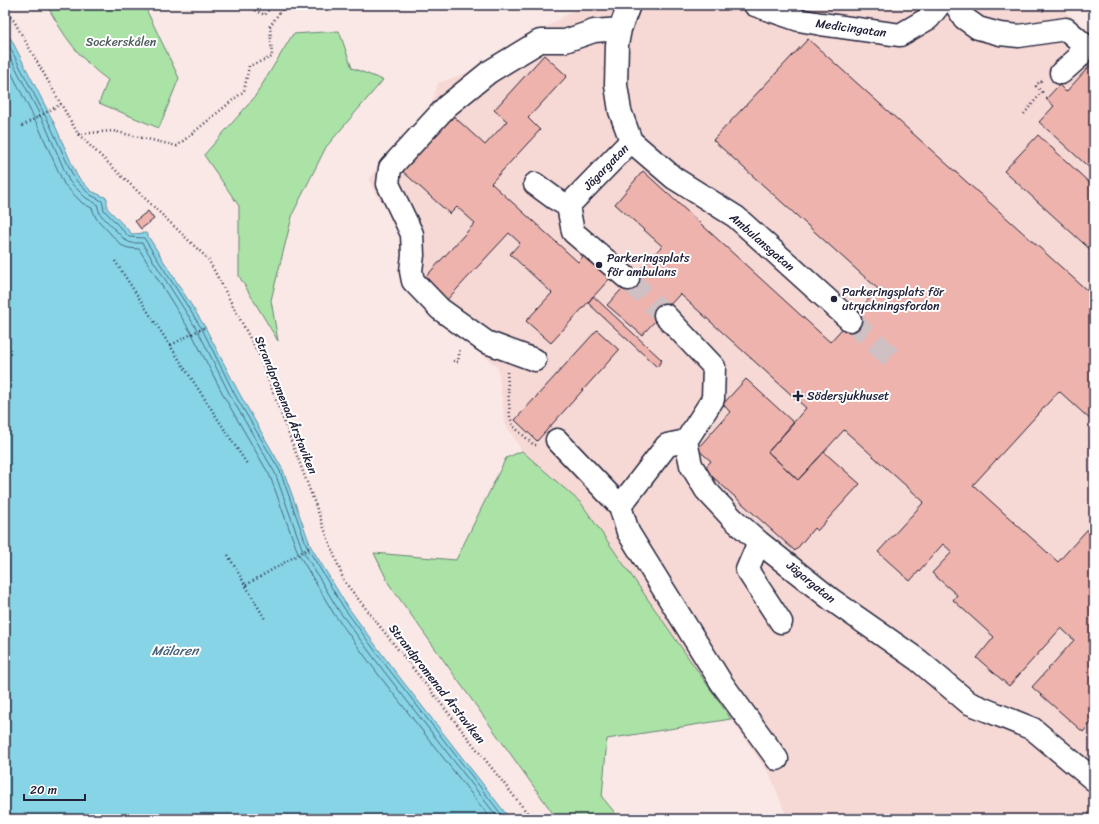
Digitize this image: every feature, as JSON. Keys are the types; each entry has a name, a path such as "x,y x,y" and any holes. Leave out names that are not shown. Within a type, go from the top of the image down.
{"street":[{"name":"Jägargatan","path":"568,206 631,141 620,111 616,85 617,45 620,29 629,5"},
{"name":"Medicingatan","path":"755,5 799,20 900,35 928,18 939,5"},
{"path":"956,5 964,18 978,28 1000,34 1019,36 1066,29 1082,43 1079,57 1061,73"},
{"path":"535,360 486,342 440,309 413,281 411,271 413,255 412,234 388,184 390,168 447,106 489,72 540,41 565,41 594,31 620,29"},
{"name":"Ambulansgatan","path":"631,141 674,178 736,217 850,320"},
{"path":"535,184 568,206 573,232 628,279"},
{"path":"620,506 667,445 686,441 712,399 714,367 665,315"},
{"path":"557,440 620,506 628,532 632,539 722,682 777,759"},
{"name":"Jägargatan","path":"686,441 691,465 706,490 732,518 759,542 832,600 918,660 970,703 1033,729 1094,780"},
{"path":"759,542 747,570 781,622"}],"path":[{"path":"244,5 265,15 272,5"},
{"path":"78,134 113,131 177,146 244,91 249,66 272,57 270,26 285,5"},
{"name":"Strandpromenad Årstaviken","path":"5,11 14,21 78,134 208,259 259,355 344,581 532,819"},
{"path":"1024,114 1042,92 1036,86 1040,80 1048,87 1061,73"},
{"path":"22,126 61,104"},
{"path":"115,261 247,464"},
{"path":"171,345 205,327"},
{"path":"506,350 510,417 513,426 534,446 557,440"},
{"path":"246,585 312,547"},
{"path":"228,556 265,619"}],"shaded area":[{"name":"Södersjukhuset","path":"583,5 1057,5 1094,35 1094,819 788,819 770,775 581,503 522,451 505,423 498,368 432,310 396,218 376,195 369,180 379,163 430,110 438,83 492,64 548,26"}],"green space":[{"name":"Sockerskålen","path":"47,5 144,5 179,78 159,128 99,103 108,80 98,73 81,56 59,26"},
{"path":"339,31 352,68 383,80 326,147 293,213 271,300 278,341 239,276 239,206 204,155 254,98 293,34"},
{"path":"522,451 581,503 731,719 607,739 602,797 620,819 557,819 389,584 374,553 456,560 506,458"}],"water":[{"name":"Mälaren","path":"5,32 11,39 54,123 77,176 91,191 107,198 107,208 132,234 146,233 205,327 239,393 283,470 311,547 347,606 390,665 510,819 5,819"}],"building":[{"path":"808,39 1091,294 1094,290 1094,356 1091,360 1094,363 1094,423 1059,391 973,485 1058,562 1094,522 1094,587 1090,592 1094,596 1094,719 1083,732 1032,687 1074,640 1061,628 1009,686 977,658 994,637 953,600 957,595 932,573 952,552 943,544 910,581 878,552 924,502 844,430 798,480 768,452 806,408 680,294 642,335 607,305 662,246 615,204 643,171 830,342 878,289 713,140"},
{"path":"544,55 567,76 528,118 540,130 491,183 578,262 587,252 613,275 551,343 526,321 552,293 510,254 520,243 509,233 444,303 421,282 475,223 457,207 450,214 400,169 450,113 485,145 507,121 494,110"},
{"path":"1094,61 1094,172 1039,122 1054,106 1046,99 1059,85 1066,92"},
{"path":"1038,135 1094,187 1094,253 1004,171"},
{"path":"148,211 154,219 141,229 135,221"},
{"path":"593,296 662,360 657,367 588,303"},
{"path":"597,330 619,350 537,441 515,420"},
{"path":"746,379 794,423 768,452 798,480 824,452 860,484 817,531 814,528 795,551 704,469 711,461 697,449 730,412 723,404"}],"tunnel":[{"path":"628,279 665,315"},
{"path":"850,320 894,360"}],"place":[{"name":"Parkeringsplats för ambulans","path":"599,265"},
{"name":"Parkeringsplats för utryckningsfordon","path":"834,299"},
{"name":"Södersjukhuset","path":"798,396"}]}
